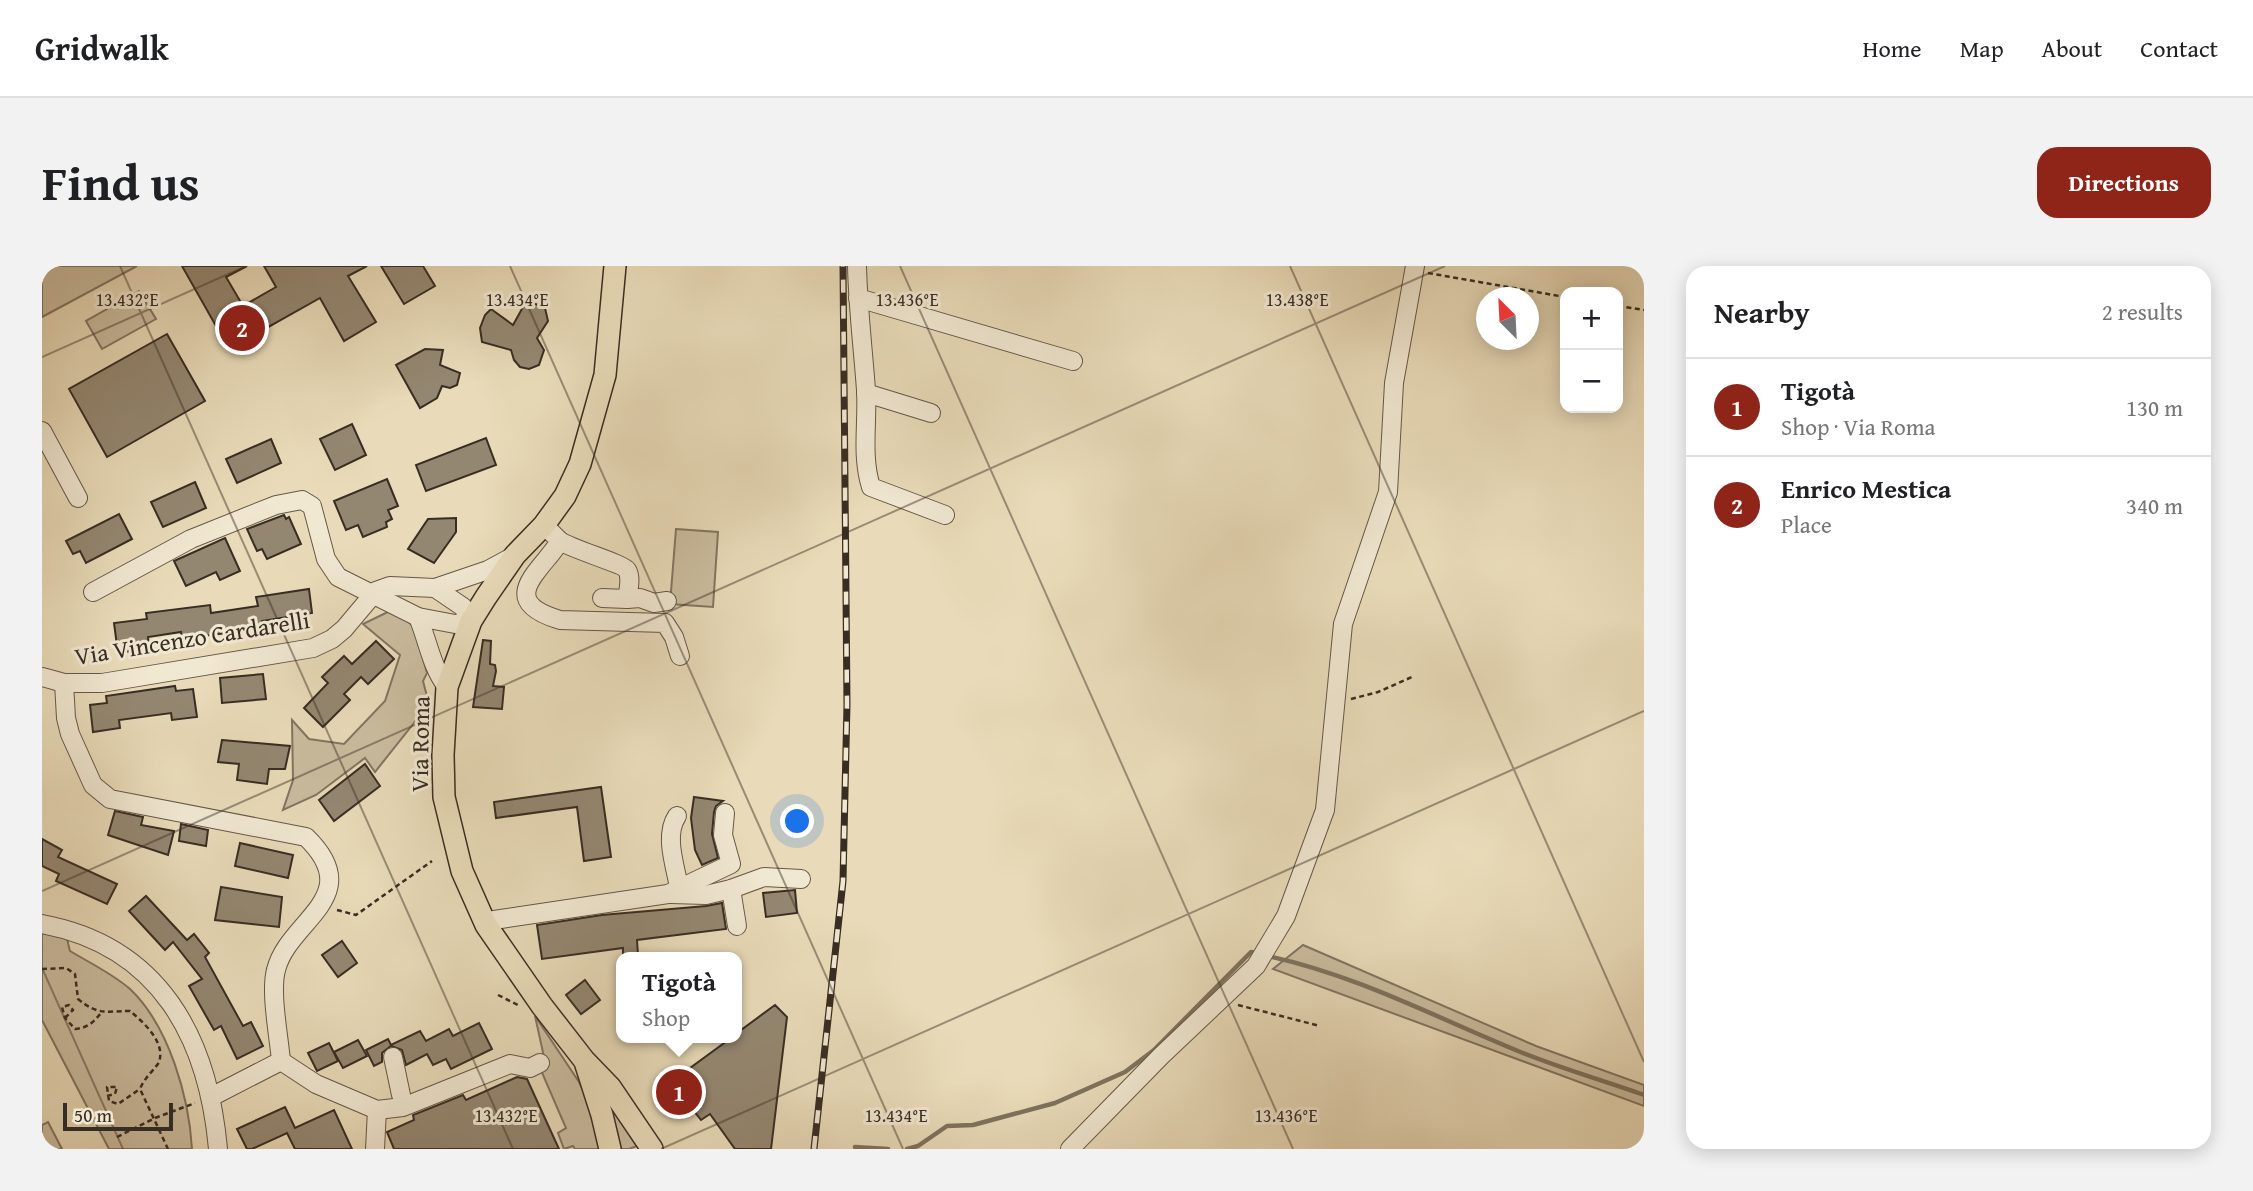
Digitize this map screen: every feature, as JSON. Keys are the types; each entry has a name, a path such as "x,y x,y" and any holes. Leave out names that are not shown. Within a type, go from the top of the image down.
{"main road":[{"name":"Via Roma","path":"615,266 610,338 603,384 580,464 565,496 544,525 515,555 471,621 447,687 443,755 444,797 462,871 486,925 535,996 584,1060 610,1087 652,1149"},
{"name":"Via Roma","path":"584,1060 610,1149"}],"street":[{"path":"857,266 866,393 866,472 871,487 945,515"},
{"path":"1070,1149 1161,1056 1256,966 1286,916 1325,810 1343,624 1388,492 1394,383 1415,269"},
{"path":"858,298 1073,361"},
{"path":"866,393 931,413"},
{"path":"42,431 78,498"},
{"path":"93,592 191,539 276,505 302,500 312,506 326,559 338,577 418,617 455,624 471,621 463,607 435,588"},
{"path":"544,525 560,541 598,559 620,564 627,570 627,599"},
{"path":"560,541 532,574 527,588 532,606 543,615 560,620 664,623 674,637 680,656"},
{"path":"371,594 390,586 435,588 462,581 515,555"},
{"name":"Via Vincenzo Cardarelli","path":"42,677 64,683 102,683 313,648 332,639 344,629 371,594"},
{"path":"602,598 640,598 661,604 667,601"},
{"path":"418,617 426,634 436,672 447,687"},
{"path":"64,683 66,718 71,734 93,785 110,799 306,837 317,848 330,873 328,889 321,905 283,953 276,969 274,982 281,1061"},
{"path":"486,925 494,920 673,890 731,864 723,835 725,813"},
{"path":"673,890 671,836 673,822 677,816"},
{"path":"673,890 706,895 764,877 801,879"},
{"path":"731,889 737,926"},
{"path":"42,924 78,934 111,948 144,971 165,995 200,1057 211,1097 218,1149"},
{"path":"393,1057 401,1095"},
{"path":"211,1097 281,1061"},
{"path":"281,1061 316,1084 377,1110 403,1107 510,1064 530,1068 540,1063"},
{"path":"375,1149 377,1110"}],"path":[{"path":"1415,269 1560,296"},
{"path":"1623,307 1644,310"},
{"path":"1335,704 1378,692 1412,677"},
{"path":"321,905 356,915 432,861"},
{"path":"42,969 66,968 75,974 78,999 89,1008 101,1013 130,1011 143,1021 154,1035 160,1051 158,1063 145,1077 140,1089 117,1104 109,1101 107,1096"},
{"path":"498,995 524,1007"},
{"path":"1221,1001 1320,1026"},
{"path":"65,1018 75,1029 85,1028 101,1013"},
{"path":"140,1089 167,1149"},
{"path":"117,1137 155,1118 211,1097"}],"shaded area":[{"path":"42,266 137,266 42,317"},
{"path":"139,291 156,319 102,349 86,321"},
{"path":"676,529 718,532 713,607 670,604"},
{"path":"394,609 414,627 427,673 423,681 429,704 375,772 365,758 316,795 283,810 293,780 292,720 309,739 344,744 385,701 400,655 363,624"},
{"path":"42,931 67,939 70,951 130,989 144,1004 156,1022 174,1063 187,1107 192,1149 109,1149 42,1020"},
{"path":"1303,945 1536,1046 1644,1085 1644,1106 1273,969"},
{"path":"535,1016 579,1082 589,1103 603,1149 575,1149 573,1146 564,1149 558,1133 566,1128 540,1068 544,1057"},
{"path":"603,1090 637,1146 617,1149"},
{"path":"48,1122 62,1149 42,1149 42,1125"}],"building":[{"path":"182,266 247,266 226,277 243,306 276,287 264,266 367,266 348,276 376,322 344,341 320,298 229,349"},
{"path":"381,266 423,266 435,286 404,304"},
{"path":"533,303 545,308 548,321 537,338 544,350 539,365 529,369 520,367 511,350 482,342 480,328 485,315 491,309 513,325 523,307"},
{"path":"167,334 205,401 107,457 69,389"},
{"path":"425,349 443,350 440,365 460,373 457,385 450,388 442,386 437,398 420,408 396,365"},
{"path":"352,424 366,455 335,470 320,439"},
{"path":"486,438 496,465 426,491 416,465"},
{"path":"271,439 281,463 237,483 226,459"},
{"path":"387,479 398,506 388,510 392,519 386,522 387,527 363,537 358,525 346,530 334,501"},
{"path":"195,482 206,508 163,527 151,502"},
{"path":"119,514 132,539 86,563 80,551 73,554 66,541"},
{"path":"284,515 286,519 289,517 301,544 267,559 262,549 257,551 247,529"},
{"path":"456,518 456,532 434,563 408,549 428,519"},
{"path":"225,538 240,571 220,580 216,572 186,586 174,561"},
{"path":"309,589 312,613 262,621 263,628 182,639 181,632 148,637 149,648 118,653 114,623 147,619 146,613 210,605 211,613 258,606 256,597"},
{"path":"483,640 491,641 490,664 495,665 496,671 493,686 504,687 502,709 473,707"},
{"path":"376,641 394,659 368,684 361,677 344,694 350,700 323,727 304,708 328,683 322,677 344,656 352,664"},
{"path":"263,674 266,699 222,703 220,678"},
{"path":"175,686 176,691 193,689 197,717 172,720 171,713 119,720 120,728 93,732 90,705 107,703 106,696"},
{"path":"222,740 290,746 285,769 269,769 267,784 237,780 239,764 218,762"},
{"path":"365,764 380,786 334,821 319,800"},
{"path":"601,787 611,857 584,861 577,807 496,818 494,802"},
{"path":"694,797 723,801 716,806 714,812 712,834 718,858 702,865 695,850 691,818"},
{"path":"115,811 143,817 141,825 174,831 168,855 108,835"},
{"path":"181,824 208,830 206,846 179,841"},
{"path":"42,839 62,850 58,857 117,884 107,904 56,881 59,874 42,866"},
{"path":"240,843 293,855 288,878 235,866"},
{"path":"221,887 282,897 279,927 215,920"},
{"path":"795,890 797,913 766,917 763,893"},
{"path":"146,896 187,940 194,934 209,953 205,957 243,1026 251,1022 263,1046 237,1059 221,1026 214,1030 189,986 202,979 173,942 165,950 129,911"},
{"path":"722,903 726,929 637,940 638,952 623,952 623,948 542,959 537,925 602,915"},
{"path":"342,941 357,963 338,977 322,955"},
{"path":"585,980 600,1000 581,1014 566,995"},
{"path":"775,1005 787,1017 771,1149 735,1149 710,1114 701,1120 671,1082 724,1043 742,1043 742,1029"},
{"path":"479,1023 492,1049 451,1069 446,1059 433,1065 427,1054 406,1065 402,1050 391,1046 382,1053 382,1062 374,1066 366,1050 388,1039 391,1045 420,1031 426,1041 449,1029 453,1036"},
{"path":"358,1040 367,1056 343,1068 334,1052"},
{"path":"329,1043 338,1061 317,1071 308,1053"},
{"path":"517,1077 527,1079 559,1149 394,1149 387,1132 414,1120 413,1115 463,1095 466,1100"},
{"path":"285,1107 295,1128 334,1110 352,1149 295,1149 287,1133 247,1149 237,1129"}],"waterway":[{"path":"907,1149 918,1146 947,1126 973,1125 1055,1103 1125,1072 1154,1050 1251,952 1260,954"},
{"path":"1268,956 1364,985 1533,1057 1644,1095"},
{"path":"855,1147 888,1149"}],"railway":[{"path":"814,1149 843,881 847,704 843,266"}],"place":[{"name":"Enrico Mestica","path":"242,328"},
{"name":"Tigotà","path":"679,1092"}]}
